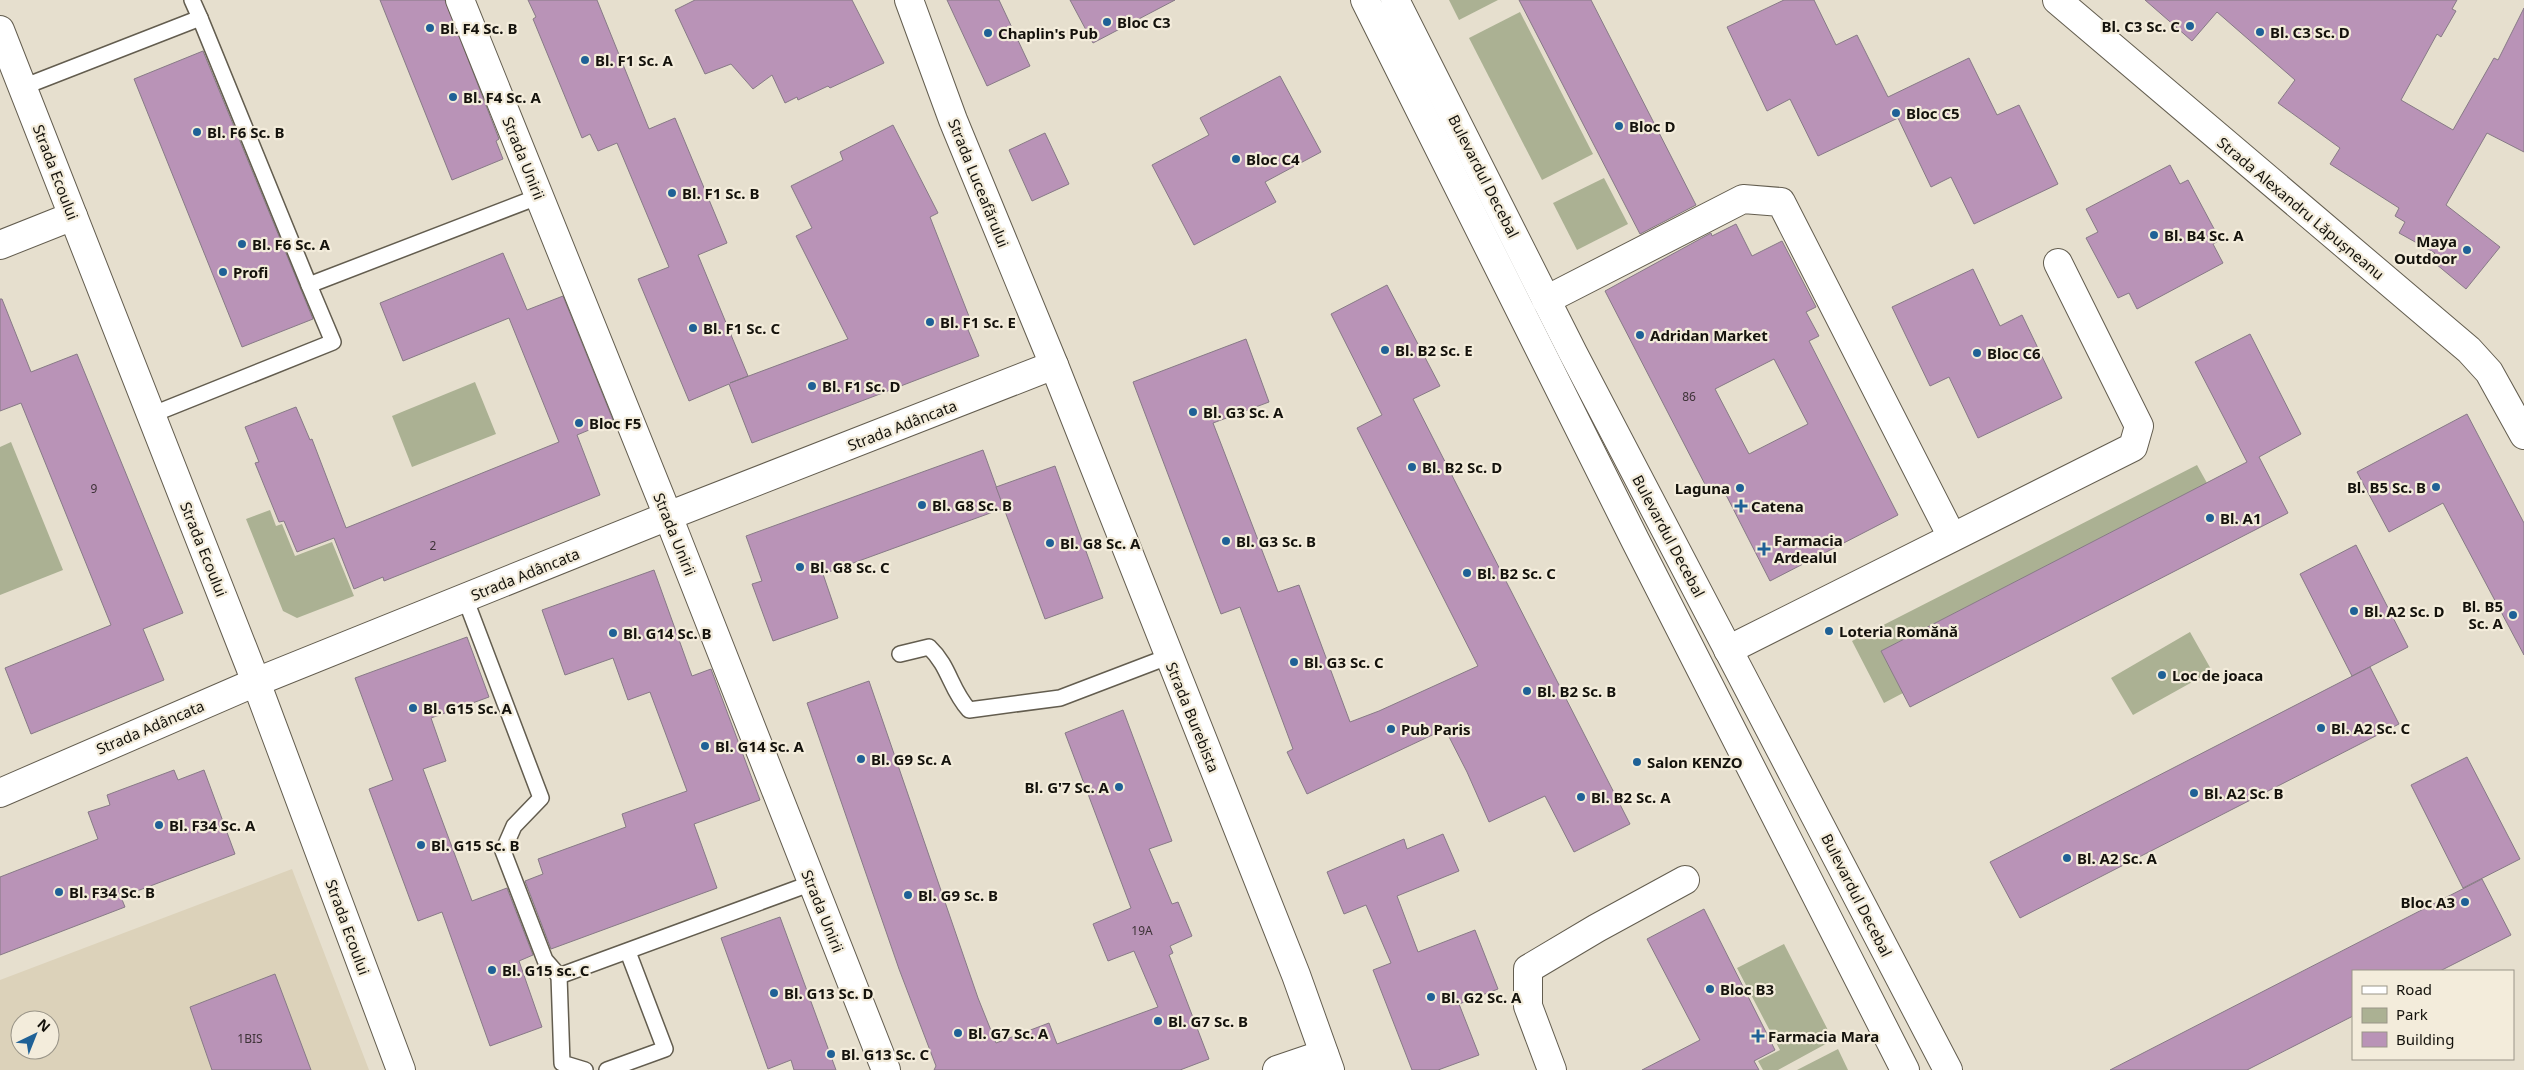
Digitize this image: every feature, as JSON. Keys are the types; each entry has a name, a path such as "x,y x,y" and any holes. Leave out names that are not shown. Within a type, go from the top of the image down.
{"street":[{"name":"Strada Unirii","path":"460,0 668,516 886,1070"},
{"name":"Strada Luceafărului","path":"909,0 953,120 1054,365"},
{"name":"Bulevardul Decebal","path":"1365,0 1635,540 1905,1070"},
{"name":"Bulevardul Decebal","path":"1395,0 1546,300 1948,1070"},
{"name":"Strada Alexandru Lăpușneanu","path":"2057,0 2469,350 2489,372 2524,435"},
{"name":"Strada Ecoului","path":"0,30 256,682 401,1070"},
{"path":"1546,300 1743,199 1782,202 1952,537"},
{"path":"0,245 73,216"},
{"path":"1728,650 2133,446 2139,426 2058,263"},
{"name":"Strada Adâncata","path":"0,792 256,682 668,516 1054,365"},
{"name":"Strada Burebista","path":"1054,365 1296,975 1327,1062"},
{"path":"1552,1070 1528,1006 1528,969 1596,928 1685,880"},
{"path":"1277,1070 1327,1062"}],"lane":[{"path":"151,415 333,342 192,0"},
{"path":"22,87 200,18"},
{"path":"309,285 540,196"},
{"path":"465,598 541,798 514,826 503,851 545,960 559,976 562,1063 585,1070"},
{"path":"900,654 929,647 941,658 959,699 969,710 1060,698 1170,656"},
{"path":"559,976 812,883"},
{"path":"607,1070 665,1049 628,952"}],"shaded area":[{"path":"292,869 369,1070 0,1070 0,980"}],"green space":[{"path":"1449,0 1498,0 1459,20"},
{"path":"1520,12 1593,154 1542,180 1469,38"},
{"path":"1604,178 1628,224 1577,250 1553,203"},
{"path":"475,382 496,434 412,467 392,416"},
{"path":"11,442 63,570 0,595 0,447"},
{"path":"2197,465 2207,483 1881,651 1903,693 1884,703 1852,641"},
{"path":"270,510 276,526 282,524 295,556 332,542 354,596 297,618 283,611 246,519"},
{"name":"Loc de joaca","path":"2190,632 2212,671 2133,715 2111,678"},
{"path":"1784,944 1833,1040 1778,1070 1763,1070 1758,1061 1780,1050 1737,968"},
{"path":"1838,1049 1848,1070 1797,1070"}],"building":[{"name":"Bl. F4 Sc. A","path":"380,0 445,0 499,139 496,141 503,159 452,180"},
{"path":"528,0 597,0 649,129 675,118 727,243 698,255 748,376 730,383 848,339 796,236 812,228 791,186 843,160 840,152 893,125 938,213 930,217 972,324 966,325 979,356 752,443 729,384 689,401 638,279 669,267 617,143 598,151 590,134 582,138 533,19 536,17"},
{"path":"695,0 852,0 884,63 830,88 828,86 798,100 797,97 785,103 772,75 753,89 731,64 705,74 675,10"},
{"name":"Chaplin's Pub","path":"947,0 999,0 1030,66 987,86"},
{"name":"Bloc C3","path":"1070,0 1175,0 1093,43"},
{"name":"Bloc D","path":"1519,0 1591,0 1696,205 1640,234"},
{"name":"Bloc C5","path":"1784,0 1814,0 1836,45 1857,35 1888,97 1969,58 1997,115 2019,105 2058,184 1974,224 1951,177 1931,187 1898,118 1818,156 1790,99 1767,111 1727,27"},
{"path":"2145,0 2457,0 2452,9 2456,11 2441,37 2437,34 2401,100 2453,130 2494,58 2498,60 2524,8 2524,152 2487,133 2446,205 2500,247 2466,289 2430,259 2435,253 2399,233 2405,222 2395,216 2399,208 2330,164 2340,148 2278,103 2295,80 2217,12 2192,41"},
{"path":"203,51 313,319 242,347 134,79"},
{"name":"Bloc C4","path":"1280,76 1321,152 1265,182 1276,202 1194,245 1152,165 1209,135 1200,118"},
{"path":"1045,133 1069,184 1032,201 1009,150"},
{"name":"Bl. B4 Sc. A","path":"2170,165 2180,184 2188,180 2220,240 2213,244 2223,263 2137,309 2129,293 2118,298 2086,238 2098,232 2086,209"},
{"path":"1736,224 1752,256 1782,241 1816,307 1806,312 1819,336 1809,341 1898,515 1770,581 1722,487 1710,494 1605,291 1711,233 1712,236","holes":["1774,359 1808,424 1749,454 1715,389"]},
{"name":"Bloc F5","path":"503,253 527,310 563,296 613,420 577,435 600,495 384,581 383,577 354,589 334,538 297,552 284,521 279,522 255,463 259,462 245,427 296,407 310,440 312,439 346,528 559,442 509,318 403,361 380,303"},
{"name":"Bloc C6","path":"1973,269 2000,326 2022,315 2062,398 1978,438 1949,377 1930,386 1892,307"},
{"path":"1387,285 1440,386 1413,399 1630,824 1574,852 1545,796 1489,822 1445,729 1307,794 1287,752 1293,749 1240,607 1221,614 1133,382 1246,339 1269,402 1213,423 1278,592 1299,585 1350,722 1379,711 1478,666 1357,428 1382,415 1331,314"},
{"path":"0,299 2,299 31,372 77,354 183,613 143,629 164,680 31,734 5,668 111,625 21,403 0,411"},
{"name":"Bl. A1","path":"2250,334 2301,434 2259,457 2288,513 1910,707 1881,651 2247,462 2195,362"},
{"name":"Bl. B5 Sc. B","path":"2467,414 2524,523 2524,655 2443,503 2389,532 2357,472"},
{"path":"983,450 1004,508 823,574 838,618 773,641 752,584 762,581 746,536"},
{"name":"Bl. G8 Sc. A","path":"1055,466 1103,598 1045,619 996,487"},
{"name":"Bl. A2 Sc. D","path":"2356,545 2408,647 2352,676 2300,574"},
{"path":"654,570 692,676 711,669 760,800 694,824 717,888 551,949 525,881 543,874 538,859 626,827 622,814 687,791 650,692 628,700 613,658 565,675 542,610"},
{"path":"467,637 489,697 431,718 446,761 423,769 472,901 507,888 533,955 519,961 542,1027 490,1046 442,912 418,921 369,789 393,780 355,678"},
{"path":"2370,667 2399,724 2020,918 1990,862"},
{"path":"869,681 978,998 996,1043 1049,1023 1057,1044 1158,1007 1134,951 1108,961 1093,924 1131,908 1065,733 1123,710 1172,841 1149,849 1172,904 1178,902 1192,936 1170,946 1173,953 1169,955 1209,1059 1180,1070 934,1070 936,1066 899,969 807,703"},
{"path":"2467,757 2520,859 2463,888 2411,785"},
{"path":"174,770 178,780 204,770 235,854 121,897 125,907 0,955 0,877 98,839 88,812 110,805 107,795"},
{"path":"1443,834 1459,871 1397,896 1418,952 1475,930 1498,989 1459,1004 1479,1055 1438,1070 1412,1070 1373,970 1391,963 1366,905 1344,914 1327,872 1404,839 1407,849"},
{"name":"Bloc A3","path":"2482,879 2511,935 2442,970 2352,970 2352,1017 2247,1070 2110,1070"},
{"name":"Bloc B3","path":"1704,909 1775,1050 1754,1061 1759,1070 1642,1070 1700,1040 1647,939"},
{"name":"Bl. G13 Sc. D","path":"780,917 836,1070 794,1070 791,1060 768,1069 721,938"},
{"path":"275,974 311,1070 212,1070 190,1007"}],"place":[{"name":"Bloc C3","path":"1107,22"},
{"name":"Bl. C3 Sc. C","path":"2190,26"},
{"name":"Bl. F4 Sc. B","path":"430,28"},
{"name":"Bl. C3 Sc. D","path":"2260,32"},
{"name":"Chaplin's Pub","path":"988,33"},
{"name":"Bl. F1 Sc. A","path":"585,60"},
{"name":"Bl. F4 Sc. A","path":"453,97"},
{"name":"Bloc C5","path":"1896,113"},
{"name":"Bloc D","path":"1619,126"},
{"name":"Bl. F6 Sc. B","path":"197,132"},
{"name":"Bloc C4","path":"1236,159"},
{"name":"Bl. F1 Sc. B","path":"672,193"},
{"name":"Bl. B4 Sc. A","path":"2154,235"},
{"name":"Bl. F6 Sc. A","path":"242,244"},
{"name":"Maya Outdoor","path":"2467,250"},
{"name":"Profi","path":"223,272"},
{"name":"Bl. F1 Sc. E","path":"930,322"},
{"name":"Bl. F1 Sc. C","path":"693,328"},
{"name":"Adridan Market","path":"1640,335"},
{"name":"Bl. B2 Sc. E","path":"1385,350"},
{"name":"Bloc C6","path":"1977,353"},
{"name":"Bl. F1 Sc. D","path":"812,386"},
{"name":"Bl. G3 Sc. A","path":"1193,412"},
{"name":"Bloc F5","path":"579,423"},
{"name":"Bl. B2 Sc. D","path":"1412,467"},
{"name":"Bl. B5 Sc. B","path":"2436,487"},
{"name":"Laguna","path":"1740,488"},
{"name":"Bl. G8 Sc. B","path":"922,505"},
{"name":"Catena","path":"1741,506"},
{"name":"Bl. A1","path":"2210,518"},
{"name":"Bl. G3 Sc. B","path":"1226,541"},
{"name":"Bl. G8 Sc. A","path":"1050,543"},
{"name":"Farmacia Ardealul","path":"1764,549"},
{"name":"Bl. G8 Sc. C","path":"800,567"},
{"name":"Bl. B2 Sc. C","path":"1467,573"},
{"name":"Bl. A2 Sc. D","path":"2354,611"},
{"name":"Bl. B5 Sc. A","path":"2513,615"},
{"name":"Loteria Romănă","path":"1829,631"},
{"name":"Bl. G14 Sc. B","path":"613,633"},
{"name":"Bl. G3 Sc. C","path":"1294,662"},
{"name":"Loc de joaca","path":"2162,675"},
{"name":"Bl. B2 Sc. B","path":"1527,691"},
{"name":"Bl. G15 Sc. A","path":"413,708"},
{"name":"Bl. A2 Sc. C","path":"2321,728"},
{"name":"Pub Paris","path":"1391,729"},
{"name":"Bl. G14 Sc. A","path":"705,746"},
{"name":"Bl. G9 Sc. A","path":"861,759"},
{"name":"Salon KENZO","path":"1637,762"},
{"name":"Bl. G'7 Sc. A","path":"1119,787"},
{"name":"Bl. A2 Sc. B","path":"2194,793"},
{"name":"Bl. B2 Sc. A","path":"1581,797"},
{"name":"Bl. F34 Sc. A","path":"159,825"},
{"name":"Bl. G15 Sc. B","path":"421,845"},
{"name":"Bl. A2 Sc. A","path":"2067,858"},
{"name":"Bl. F34 Sc. B","path":"59,892"},
{"name":"Bl. G9 Sc. B","path":"908,895"},
{"name":"Bloc A3","path":"2465,902"},
{"name":"Bl. G15 sc. C","path":"492,970"},
{"name":"Bloc B3","path":"1710,989"},
{"name":"Bl. G13 Sc. D","path":"774,993"},
{"name":"Bl. G2 Sc. A","path":"1431,997"},
{"name":"Bl. G7 Sc. B","path":"1158,1021"},
{"name":"Bl. G7 Sc. A","path":"958,1033"},
{"name":"Farmacia Mara","path":"1758,1036"},
{"name":"Bl. G13 Sc. C","path":"831,1054"}]}
